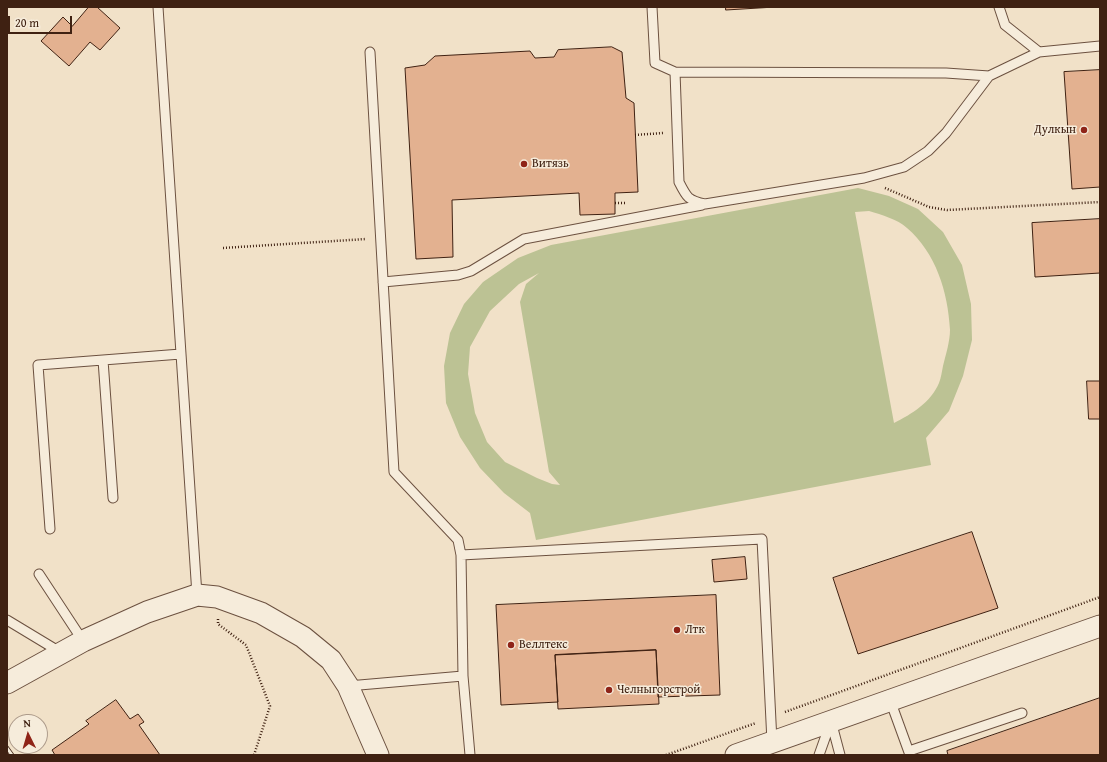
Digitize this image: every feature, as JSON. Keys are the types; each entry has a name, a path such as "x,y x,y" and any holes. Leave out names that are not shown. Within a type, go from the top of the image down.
{"street":[{"path":"7,683 83,641 147,612 207,596 261,613 303,637 331,660 348,686 378,755"},
{"path":"736,755 1100,626"}],"lane":[{"path":"158,7 181,354 207,596"},
{"path":"652,7 655,63 675,72 946,73 989,76"},
{"path":"999,7 1005,25 1039,52"},
{"path":"383,282 458,275 471,271 524,239 705,204 864,178 904,167 928,151 946,132 989,76 1039,52 1100,46"},
{"path":"370,52 394,472 458,540 461,555 463,676 470,755"},
{"path":"675,72 679,182 684,192 691,200 705,204"},
{"path":"50,529 38,365 181,354"},
{"path":"103,360 113,498"},
{"path":"461,555 762,539 772,742"},
{"path":"39,574 83,641"},
{"path":"7,620 62,653"},
{"path":"348,686 463,676"},
{"path":"890,700 910,753 1022,714"},
{"path":"819,755 831,721"},
{"path":"831,721 840,755"}],"path":[{"path":"635,135 677,132"},
{"path":"864,178 893,192 929,206 947,210 1100,202"},
{"path":"222,248 380,238"},
{"path":"207,596 218,624 246,645 270,706 254,755"},
{"path":"666,755 1100,597"}],"green space":[{"path":"858,188 889,196 918,209 943,232 962,265 971,304 972,340 963,376 949,411 926,438 931,465 536,540 530,513 504,493 480,468 460,437 446,403 444,366 450,333 464,304 483,282 518,258 551,245","holes":["869,211 899,222 907,228 926,249 939,274 947,302 949,316 949,339 941,377 936,390 920,407 908,416 894,423 855,212","539,273 526,284 520,302 549,472 560,485 552,484 537,478 505,462 487,442 475,413 468,374 470,347 490,311 519,284"]}],"building":[{"path":"89,7 97,7 120,28 100,50 90,42 69,66 41,41 63,17 72,26"},
{"path":"726,7 775,7 726,10"},
{"name":"Витязь","path":"612,47 622,52 626,98 634,103 638,192 615,193 615,214 580,215 579,193 452,200 453,257 416,259 405,68 425,65 435,56 530,51 535,58 554,57 558,50"},
{"name":"Дулкын","path":"1100,70 1100,187 1072,189 1064,72"},
{"path":"1100,219 1100,273 1035,277 1032,223"},
{"path":"1087,381 1100,381 1100,419 1089,419"},
{"path":"972,532 998,608 858,654 833,578"},
{"path":"745,557 747,579 714,582 712,560"},
{"path":"716,595 720,695 658,697 656,650 555,655 558,702 501,705 496,605"},
{"path":"656,650 659,704 558,709 555,655"},
{"path":"1100,698 1100,755 948,755 947,751"},
{"path":"116,700 130,719 138,714 144,722 139,725 160,755 55,755 52,750 89,724 86,721"}],"railway":[{"path":"7,748 12,755"}],"place":[{"name":"Дулкын","path":"1084,130"},
{"name":"Витязь","path":"524,164"},
{"name":"Лтк","path":"677,630"},
{"name":"Веллтекс","path":"511,645"},
{"name":"Челныгорстрой","path":"609,690"}]}
